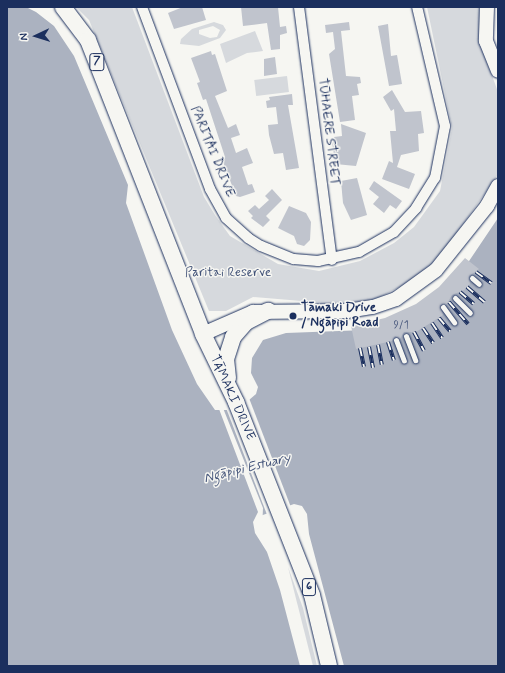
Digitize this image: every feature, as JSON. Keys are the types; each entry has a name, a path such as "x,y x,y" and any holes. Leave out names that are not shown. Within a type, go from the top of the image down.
{"main road":[{"name":"TĀMAKI DRIVE","path":"63,7 88,40 200,328 236,402 312,595 329,666"},
{"path":"487,7 486,41 498,71"},
{"name":"6","path":"200,328 226,315 268,311 362,309 408,293 440,266 487,206 498,186"},
{"name":"6","path":"229,387 226,359 231,340 246,322 268,311"}],"street":[{"name":"PARITAI DRIVE","path":"142,7 210,189 226,218 248,238 272,251 303,260 332,260 359,252 394,232 416,208 435,178 445,126 417,7"},
{"name":"TŪHAERE STREET","path":"299,7 332,260"}],"lane":[{"path":"472,278 479,284"},
{"path":"455,298 470,313"},
{"path":"443,307 454,322"},
{"path":"406,336 415,360"},
{"path":"396,340 404,361"}],"green space":[{"name":"Paritai Reserve","path":"76,7 132,7 204,197 230,236 278,264 319,271 360,261 394,243 414,227 440,191 452,128 427,7 479,7 482,48 498,92 497,176 442,254 415,279 376,299 337,304 253,297 226,311 209,311 89,20"},
{"path":"214,22 223,25 226,30 220,38 199,46 180,44 181,39 192,29","holes":["213,26 220,30 217,37 210,38 199,34 199,30"]},
{"path":"255,31 263,51 247,53 226,63 220,44"},
{"path":"287,76 289,92 256,96 254,80"},
{"path":"288,567 303,608 317,666 313,666"}],"water":[{"name":"Ngāpipi Estuary","path":"7,7 26,7 36,12 54,26 74,56 128,185 126,203 172,330 197,384 215,410 227,410 249,400 256,394 258,387 251,373 252,358 263,340 286,333 366,330 409,314 463,270 498,218 498,666 344,666 309,534 307,514 302,506 294,504 260,516 260,531 309,666 7,666"}],"pier":[{"path":"249,398 291,506 267,515 226,407"},
{"path":"223,408 263,508 262,530 275,545 279,556 310,666 300,666 280,590 267,552 255,533 253,522 258,512 219,409"}],"building":[{"path":"183,7 202,7 206,20 174,29 168,13"},
{"path":"241,7 278,7 280,27 286,26 287,33 280,35 280,49 271,50 267,23 243,26"},
{"path":"349,22 350,30 341,31 346,76 360,77 361,83 357,84 359,95 352,96 355,120 340,122 329,54 335,49 333,32 326,33 325,25"},
{"path":"388,24 391,56 397,55 402,84 389,86 378,26"},
{"path":"211,51 212,55 215,54 227,91 215,96 228,128 236,124 240,135 231,138 236,153 247,148 253,163 242,167 248,185 252,184 255,192 240,197 236,196 223,162 225,157 206,99 203,100 197,83 200,82 191,58"},
{"path":"275,57 277,74 264,76 264,59"},
{"path":"392,90 405,112 421,111 424,133 418,134 419,151 401,155 397,167 415,174 409,189 382,179 389,161 393,163 390,131 396,131 394,109 391,111 383,97"},
{"path":"292,94 293,105 288,105 299,168 286,170 283,153 274,154 269,135 268,125 278,124 276,107 267,108 266,101 270,100 269,97"},
{"path":"341,124 366,133 356,166 335,164 332,141 335,141 334,137 342,136"},
{"path":"357,178 367,215 351,220 343,203 341,181"},
{"path":"374,181 402,201 396,209 390,205 384,213 373,204 379,197 369,189"},
{"path":"272,189 282,200 266,216 270,220 263,227 251,218 253,216 248,211 255,205 259,209 269,200 265,196"},
{"path":"289,206 306,213 311,222 310,240 304,246 297,244 294,236 278,228"},
{"path":"465,258 479,269 469,276 470,284 464,290 452,295 446,305 440,305 443,315 416,332 404,332 400,339 395,336 392,341 356,349 351,326 385,318 416,304 439,287"}],"railway":[{"path":"476,272 491,283"},
{"path":"467,287 484,302"},
{"path":"460,292 474,304"},
{"path":"449,302 468,324"},
{"path":"439,318 450,331"},
{"path":"432,323 442,338"},
{"path":"423,328 433,343"},
{"path":"414,332 424,351"},
{"path":"388,342 394,360"},
{"path":"378,345 382,365"},
{"path":"369,347 373,368"},
{"path":"360,348 364,367"}],"place":[{"name":"Tāmaki Drive / Ngāpipi Road","path":"293,316"}]}
